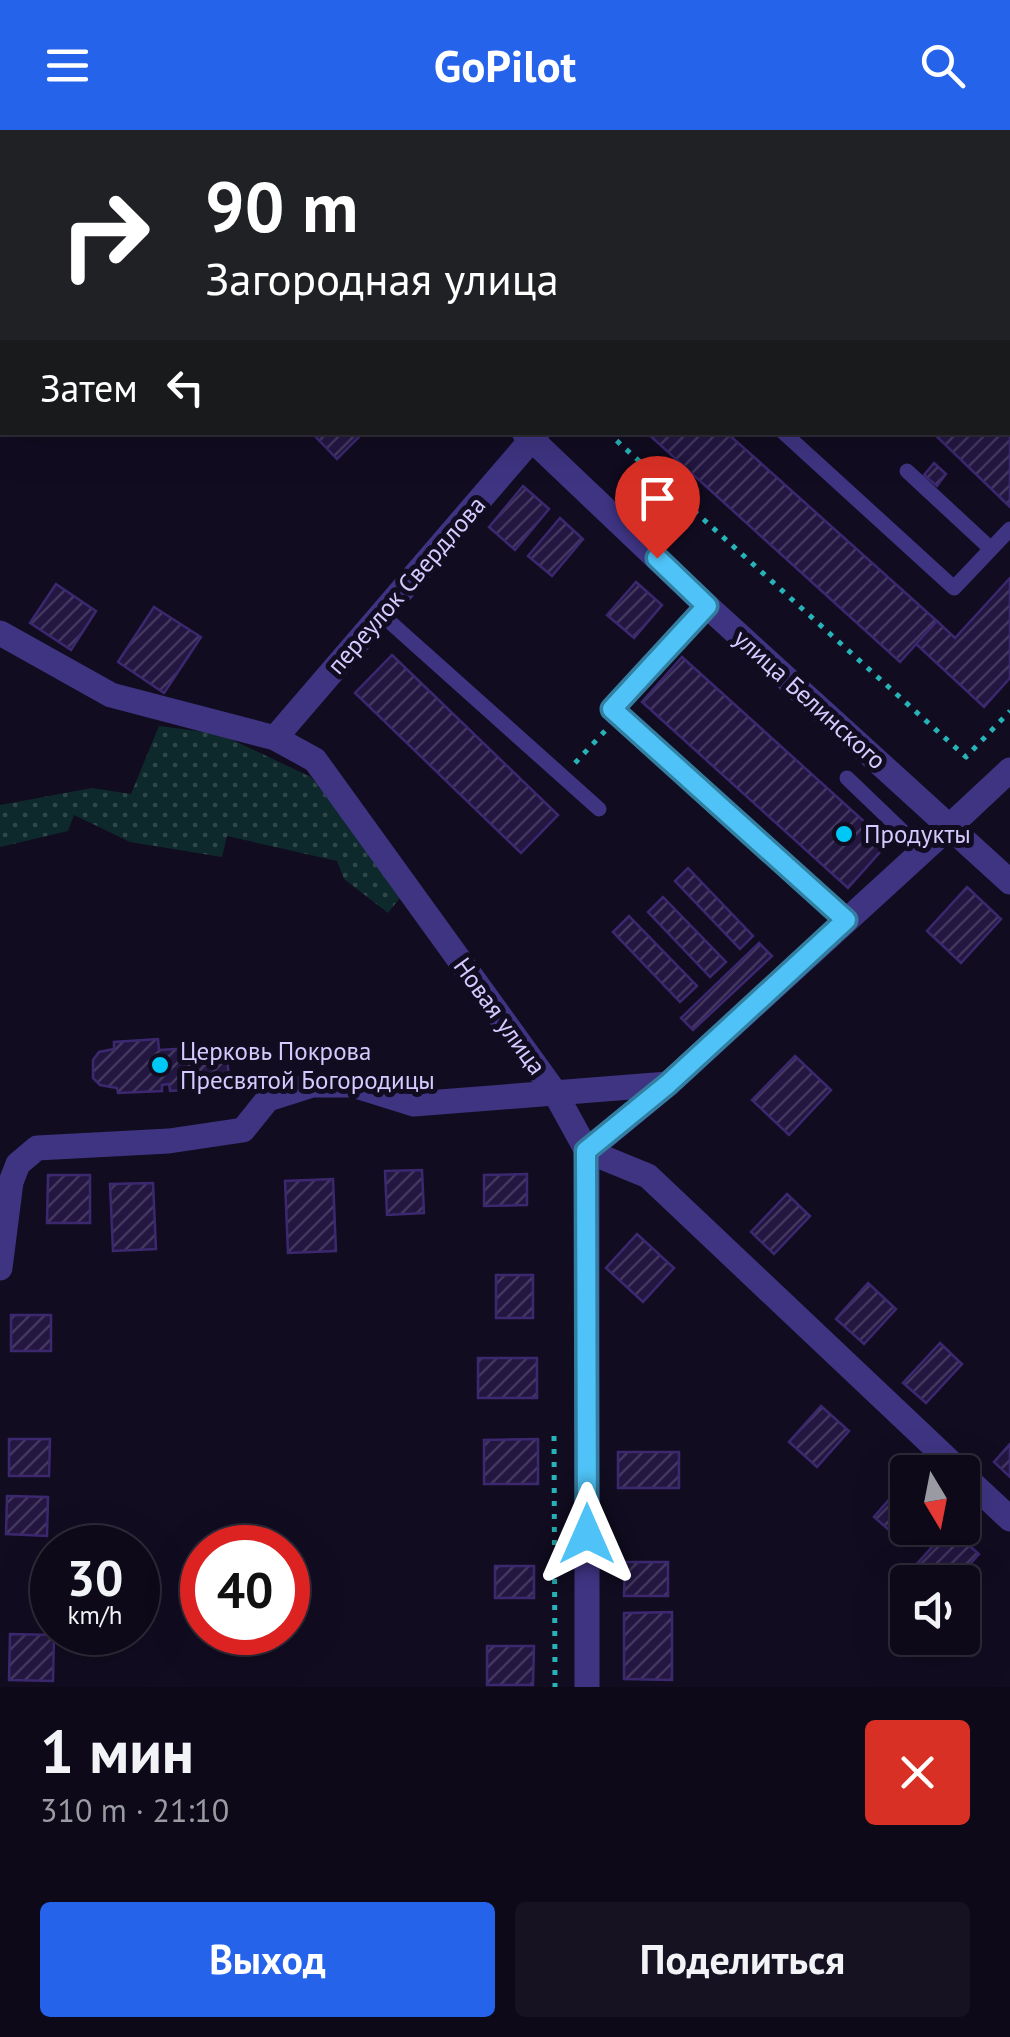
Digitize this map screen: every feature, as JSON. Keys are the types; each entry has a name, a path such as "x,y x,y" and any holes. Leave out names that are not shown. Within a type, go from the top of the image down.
{"street":[{"name":"улица Белинского","path":"531,435 707,606 1010,882"},
{"name":"переулок Свердлова","path":"275,738 531,435"},
{"name":"Новая улица","path":"0,632 111,695 275,738 315,760 554,1091 586,1151"},
{"path":"586,1151 668,1084 1010,770"},
{"path":"0,1268 11,1182 18,1164 38,1148 169,1141 244,1130 268,1098 312,1085 353,1085 414,1104 668,1084"},
{"path":"586,1151 648,1176 943,1455"},
{"path":"586,1151 587,1687"},
{"path":"980,1490 1010,1519"}],"lane":[{"path":"787,435 954,588 1010,529"},
{"path":"906,471 990,548"},
{"path":"707,606 612,709 846,920"},
{"path":"381,614 600,810"},
{"path":"846,778 923,850"}],"path":[{"path":"610,435 966,757 1010,711"},
{"path":"563,777 619,716"},
{"path":"554,1436 555,1687"}],"green space":[{"path":"159,726 220,734 311,777 403,894 388,913 344,879 337,861 227,836 222,857 130,842 74,815 68,831 0,847 0,805 92,788 131,794"}],"building":[{"path":"314,435 361,435 337,459"},
{"path":"649,435 729,435 937,621 900,662"},
{"path":"935,435 1010,435 1010,507"},
{"path":"934,463 946,474 937,486 924,475"},
{"path":"523,486 549,509 515,550 489,527"},
{"path":"560,518 583,539 552,576 528,556"},
{"path":"1010,578 1010,678 984,707 916,644 937,621 955,638"},
{"path":"636,582 662,605 634,638 607,615"},
{"path":"56,584 96,611 71,650 30,623"},
{"path":"154,607 201,637 164,693 118,662"},
{"path":"392,655 558,815 521,853 355,693"},
{"path":"682,657 888,843 848,888 642,702"},
{"path":"688,868 753,936 740,949 675,881"},
{"path":"967,887 1001,919 961,963 927,931"},
{"path":"663,897 726,962 710,977 648,912"},
{"path":"629,916 697,986 680,1002 613,932"},
{"path":"759,943 772,956 693,1030 681,1018"},
{"name":"Церковь Покрова Пресвятой Богородицы","path":"158,1039 159,1050 226,1046 229,1078 198,1081 198,1089 170,1091 169,1084 162,1085 162,1091 118,1093 117,1088 100,1085 93,1078 93,1060 99,1052 114,1049 114,1042"},
{"path":"795,1056 831,1090 789,1135 752,1100"},
{"path":"422,1170 424,1213 387,1215 385,1171"},
{"path":"527,1174 527,1205 484,1206 484,1175"},
{"path":"48,1175 90,1175 90,1223 47,1223"},
{"path":"333,1179 336,1251 288,1253 285,1181"},
{"path":"153,1183 156,1249 113,1251 110,1184"},
{"path":"787,1194 810,1216 774,1254 751,1232"},
{"path":"637,1234 674,1268 643,1302 606,1268"},
{"path":"496,1275 533,1275 533,1318 496,1318"},
{"path":"868,1283 896,1309 864,1344 836,1319"},
{"path":"11,1315 51,1315 51,1351 11,1351"},
{"path":"940,1343 962,1364 926,1403 903,1383"},
{"path":"478,1358 537,1358 537,1398 478,1398"},
{"path":"821,1406 849,1431 817,1467 789,1442"},
{"path":"9,1439 50,1439 49,1476 9,1476"},
{"path":"538,1439 538,1484 484,1484 484,1440"},
{"path":"1010,1444 1010,1477 994,1462"},
{"path":"618,1452 679,1452 679,1488 618,1488"},
{"path":"7,1496 48,1497 47,1525 30,1525 30,1535 6,1534"},
{"path":"890,1499 890,1531 874,1517"},
{"path":"934,1545 969,1545 979,1554 969,1565 916,1565"},
{"path":"625,1562 668,1562 668,1596 624,1596"},
{"path":"495,1566 534,1566 534,1598 495,1598"},
{"path":"672,1612 672,1680 624,1679 624,1613"},
{"path":"10,1634 30,1634 30,1655 54,1655 53,1681 9,1680"},
{"path":"487,1646 534,1646 533,1685 487,1685"}],"place":[{"name":"Продукты","path":"844,834"},
{"name":"Церковь Покрова Пресвятой Богородицы","path":"160,1065"}],"route":[{"path":"587,1534 586,1151 668,1084 846,920 612,709 707,606 657,558"}]}
